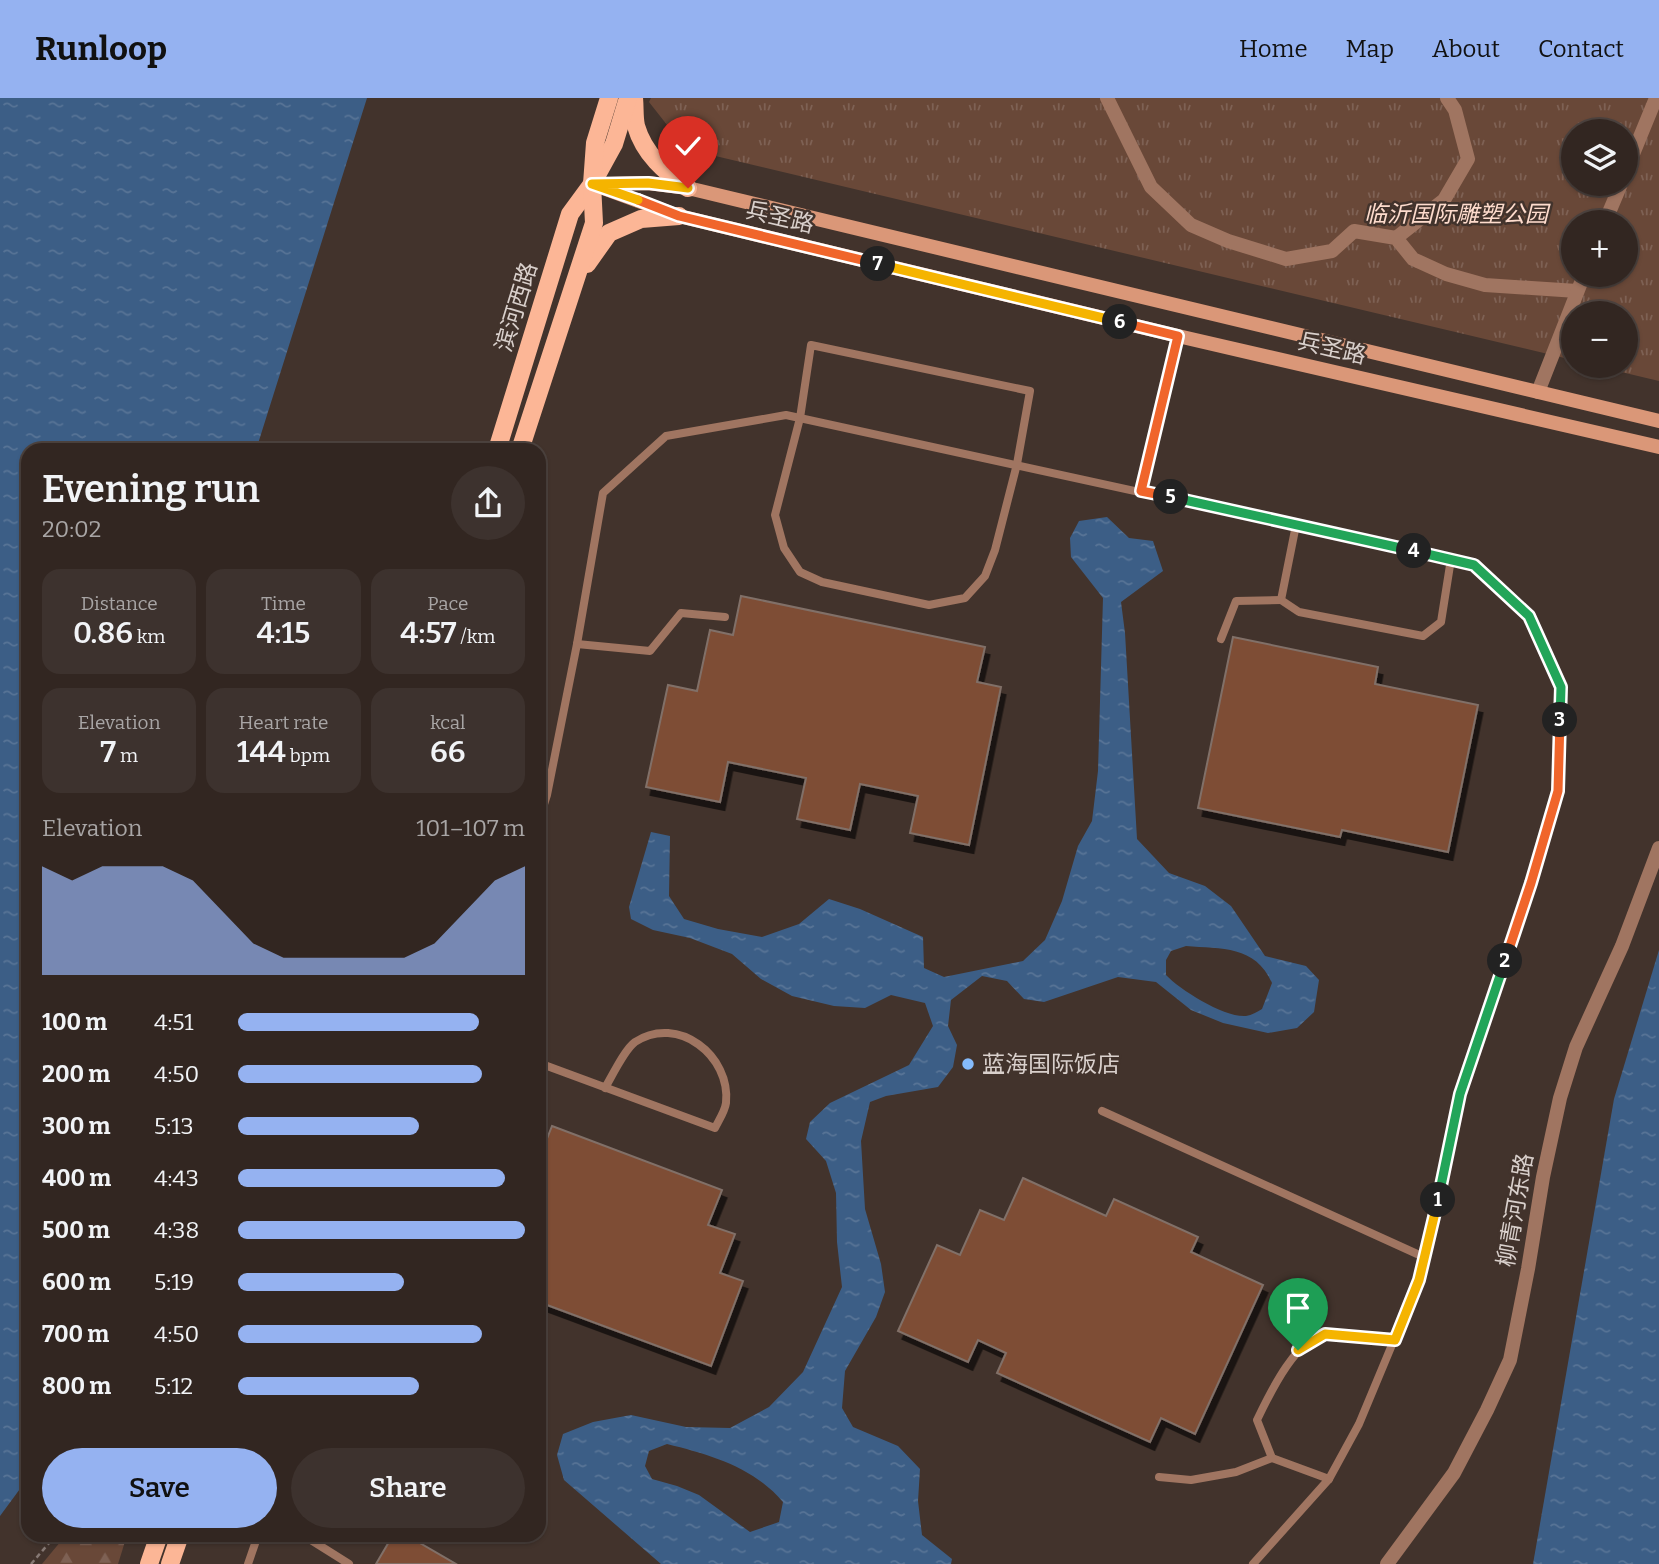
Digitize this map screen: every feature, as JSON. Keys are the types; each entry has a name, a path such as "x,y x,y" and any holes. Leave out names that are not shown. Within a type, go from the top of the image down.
{"main road":[{"name":"滨河西路","path":"522,443 594,223 592,184 595,143 609,98"},
{"name":"滨河西路","path":"499,443 570,214 592,184 614,144 628,98"},
{"path":"634,98 636,126 652,157 663,171 688,188"},
{"name":"兵圣路","path":"592,184 648,183 688,188 1659,421"},
{"name":"兵圣路","path":"592,184 679,216 1178,336 1659,447"},
{"path":"575,281 609,233 641,219 679,216"},
{"path":"149,1564 157,1542"},
{"path":"170,1564 178,1542"}],"street":[{"path":"1107,98 1151,187 1191,225 1228,241 1286,259 1332,251 1354,231 1396,238 1413,259 1446,274 1485,285 1577,291"},
{"path":"1396,238 1444,200 1468,159 1455,110 1447,98"},
{"path":"1638,142 1656,98"},
{"path":"1538,392 1579,287"},
{"name":"柳青河东路","path":"1387,1564 1454,1473 1510,1360 1560,1098 1576,1047 1622,946 1659,848"}],"lane":[{"path":"1141,491 1178,336"},
{"path":"811,345 1031,391 1017,464 995,550 985,576 965,598 929,605 836,585 800,572 784,548 775,515 800,418 811,345"},
{"path":"546,798 577,644 603,493 666,436 786,415 1474,565 1529,616 1561,687 1558,791 1531,883 1460,1094 1426,1258 1359,1424 1329,1479 1253,1564"},
{"path":"1281,600 1296,525"},
{"path":"1221,639 1236,601 1281,600 1299,612 1423,636 1441,622 1451,559"},
{"path":"577,644 650,652 681,613 725,617"},
{"path":"546,1066 715,1128 726,1106 725,1080 711,1054 691,1038 654,1033 633,1044 605,1087"},
{"path":"1102,1111 1426,1258"},
{"path":"1272,1458 1256,1420 1298,1350 1325,1334 1395,1340"},
{"path":"1159,1477 1191,1480 1236,1472 1272,1458 1329,1479"},
{"path":"248,1564 256,1542"},
{"path":"314,1542 349,1564"}],"path":[{"path":"31,1564 50,1542"}],"green space":[{"name":"临沂国际雕塑公园","path":"651,98 1659,98 1659,381 1638,376 1638,301 1561,301 1561,357 686,149 649,102"},
{"path":"60,1542 125,1542 118,1564 42,1564"}],"water":[{"path":"0,98 367,98 258,443 21,443 21,1488 0,1516"},
{"path":"1107,517 1129,538 1153,541 1163,571 1121,602 1137,839 1169,873 1205,886 1231,906 1265,956 1306,966 1319,980 1314,1012 1297,1028 1268,1033 1223,1023 1191,1010 1156,982 1118,977 1044,1002 1024,999 1007,981 982,976 951,1000 948,1026 957,1045 953,1067 938,1087 886,1096 870,1102 861,1141 865,1209 881,1264 885,1292 876,1317 845,1371 842,1408 853,1427 898,1446 920,1469 918,1501 922,1535 952,1559 951,1564 661,1564 564,1480 557,1455 563,1434 593,1422 631,1415 686,1427 730,1428 769,1407 803,1372 842,1287 837,1242 836,1193 826,1161 806,1139 810,1122 830,1103 909,1065 933,1026 925,1003 891,995 865,1008 834,1006 792,996 761,979 732,954 690,938 653,930 631,919 629,907 651,832 670,836 669,896 684,919 762,937 799,924 829,899 860,909 923,937 924,968 944,977 1023,961 1045,940 1062,901 1078,846 1092,821 1098,771 1103,598 1071,557 1070,538 1079,521","holes":["1186,946 1236,951 1256,962 1272,983 1262,1009 1246,1016 1227,1013 1203,1002 1173,981 1166,975 1166,960 1171,951","667,1444 715,1458 758,1480 783,1502 779,1522 750,1532 699,1495 652,1479 645,1466 649,1451"]},
{"path":"1659,950 1659,1564 1533,1564 1614,1099"}],"building":[{"path":"741,596 985,647 977,682 1001,687 969,845 910,833 918,796 860,784 850,830 797,819 806,778 728,762 720,802 646,787 668,685 697,691 710,630 733,635"},
{"path":"1233,637 1378,667 1375,684 1478,705 1448,852 1342,830 1340,837 1198,808"},
{"path":"552,1126 722,1190 708,1225 735,1234 720,1273 743,1281 711,1366 546,1305 546,1141"},
{"path":"1023,1178 1106,1216 1114,1199 1198,1237 1191,1252 1263,1285 1195,1434 1161,1418 1150,1442 997,1373 1006,1353 978,1340 968,1362 898,1331 937,1245 960,1255 980,1210 1004,1220"},
{"path":"389,1542 418,1542 456,1564 376,1564"}],"place":[{"name":"蓝海国际饭店","path":"968,1064"}],"route":[{"path":"688,188 648,183 592,184 679,216 1178,336 1141,491 1474,565 1529,616 1561,687 1558,791 1531,883 1460,1094 1426,1258 1395,1340 1325,1334 1298,1350"}]}
